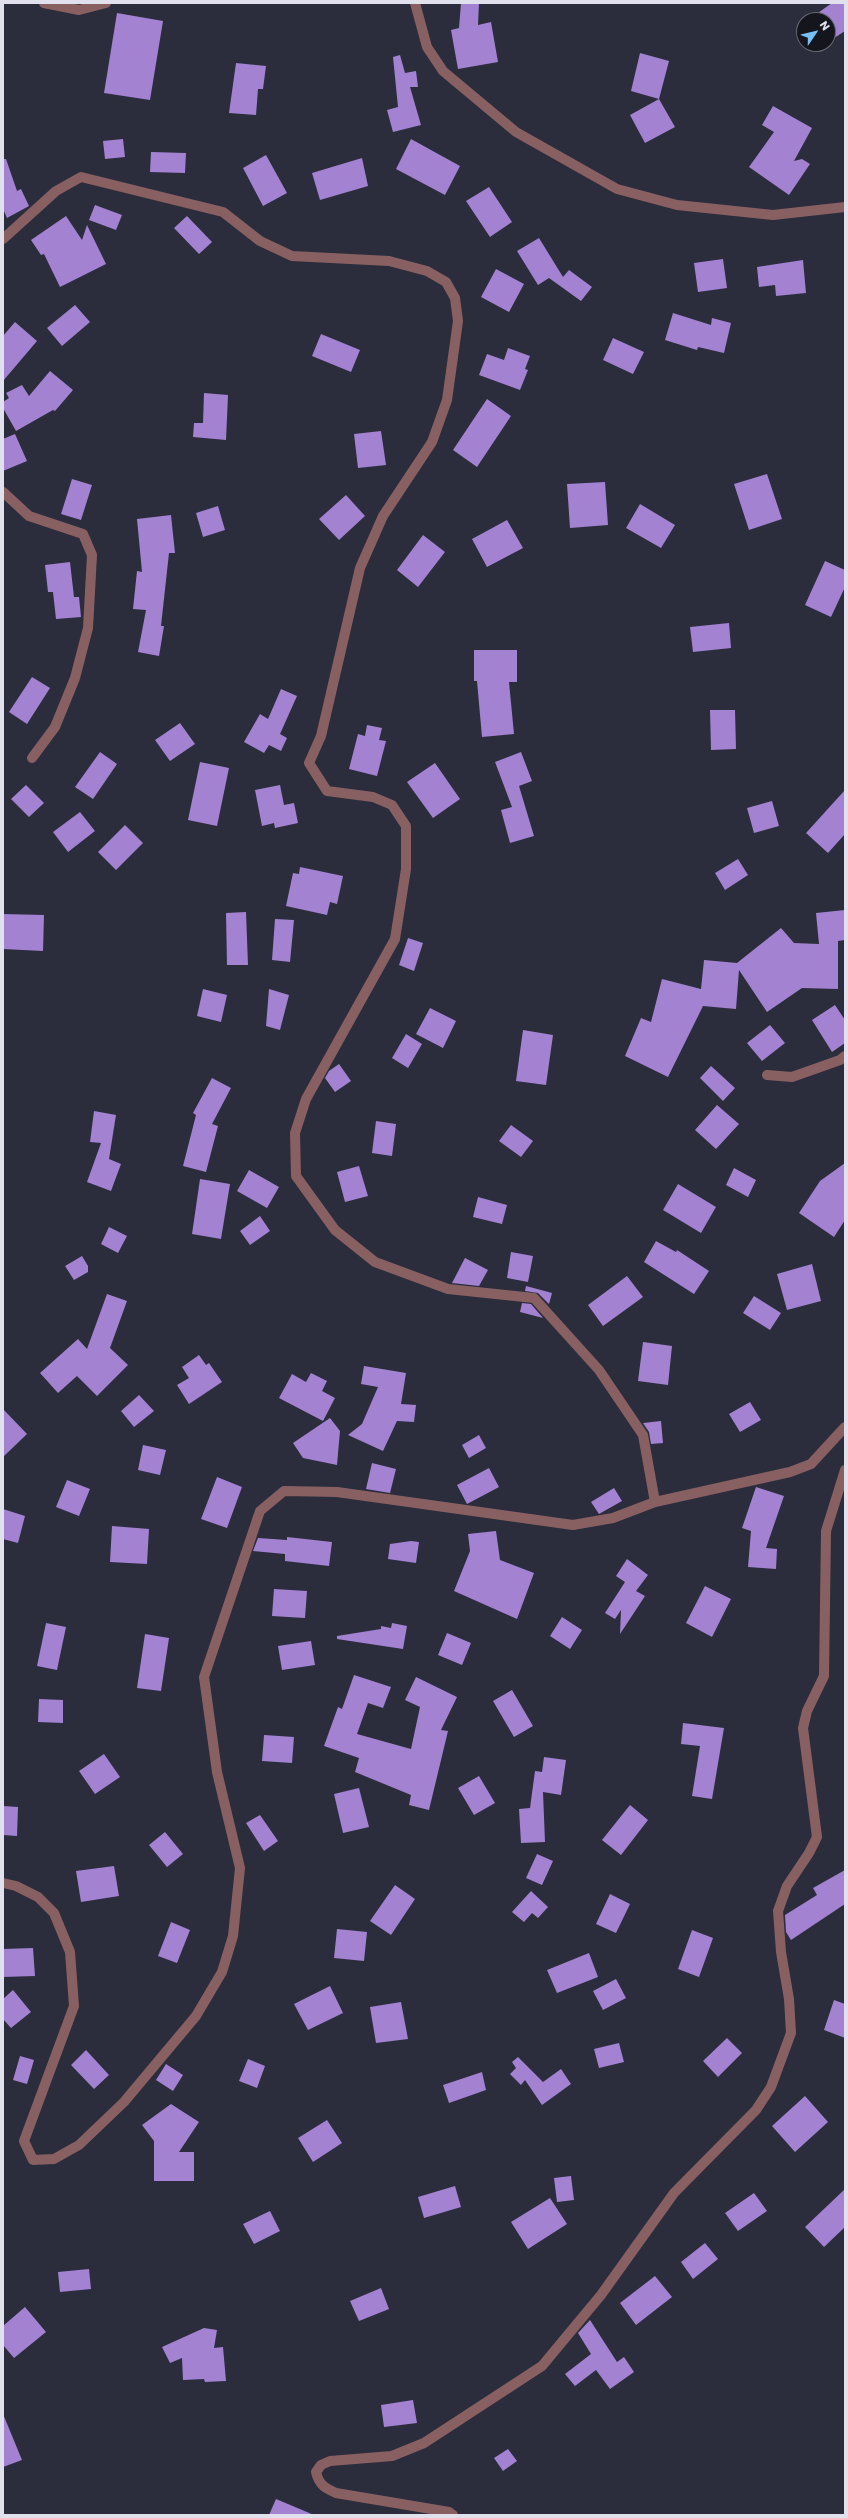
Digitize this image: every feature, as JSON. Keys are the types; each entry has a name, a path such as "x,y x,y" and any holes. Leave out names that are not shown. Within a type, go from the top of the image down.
{"street":[{"path":"44,3 79,10 106,3"},
{"path":"415,3 427,47 443,70 516,132 617,189 677,205 773,216 845,207"},
{"path":"3,239 56,191 81,177 223,212 260,241 292,256 389,261 427,271 446,282 455,298 458,321 447,400 432,442 383,516 360,568 322,736 309,763 327,791 373,797 392,805 406,826 406,869 396,939 306,1099 295,1133 296,1176 335,1230 375,1262 448,1289 534,1298 599,1370 644,1435 656,1502"},
{"path":"3,492 29,516 83,534 92,555 88,628 76,678 55,727 32,758"},
{"path":"767,1075 792,1077 840,1060 845,1056"},
{"path":"3,1882 16,1886 38,1897 54,1913 70,1952 74,2006 24,2141 33,2160 54,2159 79,2145 124,2102 196,2016 222,1972 234,1936 240,1868 217,1772 204,1677 260,1511 284,1491 337,1492 573,1525 613,1518 656,1502 790,1472 811,1464 845,1427"},
{"path":"453,2515 449,2512 336,2493 322,2486 318,2480 316,2472 321,2465 330,2461 392,2456 424,2443 542,2366 601,2296 674,2193 756,2110 771,2088 791,2033 789,1999 781,1952 778,1912 787,1886 810,1853 817,1836 803,1728 807,1711 824,1676 826,1531 845,1470"}],"building":[{"path":"461,3 479,3 478,25 491,22 498,62 458,69 451,30 459,28"},
{"path":"832,3 845,3 845,31 836,37 836,12 819,12"},
{"path":"117,13 163,21 150,100 104,93"},
{"path":"640,53 669,61 659,99 631,91"},
{"path":"400,55 405,73 416,71 418,87 410,87 421,125 393,132 387,110 398,107 393,57"},
{"path":"236,63 266,66 263,89 258,89 256,115 229,113"},
{"path":"659,99 675,127 645,143 630,115"},
{"path":"773,106 812,128 794,161 802,159 810,164 789,195 749,167 774,132 762,125"},
{"path":"123,139 125,157 105,159 103,141"},
{"path":"411,139 460,166 445,195 396,169"},
{"path":"151,152 186,153 185,173 150,172"},
{"path":"266,155 287,193 263,206 243,168"},
{"path":"362,158 368,186 320,200 312,173"},
{"path":"3,159 6,159 17,191 21,189 29,206 7,218 3,209"},
{"path":"489,187 512,222 490,237 466,201"},
{"path":"95,205 122,215 116,230 89,220"},
{"path":"66,216 82,240 87,225 106,264 60,287 44,254 41,255 31,240"},
{"path":"187,216 212,242 199,254 174,228"},
{"path":"539,238 563,277 569,270 592,287 581,301 549,278 538,285 517,251"},
{"path":"723,259 727,288 698,292 694,263"},
{"path":"803,260 806,293 776,296 775,285 759,287 757,267"},
{"path":"496,269 524,284 509,312 481,297"},
{"path":"75,305 90,322 62,346 47,328"},
{"path":"673,313 711,325 712,318 731,323 724,353 698,347 697,350 665,340"},
{"path":"15,322 37,341 3,381 3,336"},
{"path":"321,334 360,350 351,372 312,356"},
{"path":"613,338 644,352 633,374 603,360"},
{"path":"508,348 530,356 525,369 528,370 520,390 479,375 487,354 504,360"},
{"path":"50,371 73,390 55,411 53,410 16,431 3,408 3,402 9,398 6,393 22,385 29,396"},
{"path":"204,393 228,395 226,440 193,437 194,423 203,423"},
{"path":"487,399 511,416 477,467 453,450"},
{"path":"381,431 386,465 358,468 354,434"},
{"path":"15,434 27,461 3,471 3,439"},
{"path":"767,474 782,519 749,530 734,484"},
{"path":"72,479 92,485 81,520 61,514"},
{"path":"605,482 608,525 570,528 567,484"},
{"path":"346,495 365,516 339,540 319,519"},
{"path":"640,504 675,525 661,548 626,528"},
{"path":"218,506 225,530 203,537 196,513"},
{"path":"171,515 175,553 169,553 161,626 164,626 159,656 138,652 146,610 133,609 137,571 142,572 137,519"},
{"path":"507,520 523,548 487,567 472,539"},
{"path":"423,535 445,552 418,587 397,570"},
{"path":"825,561 845,570 845,587 831,617 805,605"},
{"path":"70,562 74,597 79,597 81,617 56,619 53,592 48,592 45,565"},
{"path":"729,623 731,648 693,652 690,627"},
{"path":"474,650 517,650 517,682 509,682 514,734 482,737 477,681 474,681"},
{"path":"32,677 50,688 27,724 9,712"},
{"path":"281,689 297,696 280,734 287,738 281,751 269,745 264,753 244,742 260,714 268,719"},
{"path":"710,710 735,710 736,749 711,750"},
{"path":"180,723 195,744 170,761 155,740"},
{"path":"367,725 382,728 379,740 386,741 377,776 349,769 358,734 365,736"},
{"path":"100,752 117,764 93,799 75,787"},
{"path":"521,752 532,781 519,786 534,836 510,843 501,810 512,807 495,762"},
{"path":"200,762 229,768 217,826 188,820"},
{"path":"435,763 460,799 433,818 407,782"},
{"path":"26,785 44,803 29,817 11,799"},
{"path":"280,785 284,805 294,803 298,823 275,828 274,823 262,826 255,790"},
{"path":"845,790 845,834 828,853 806,833"},
{"path":"772,801 779,826 754,833 747,808"},
{"path":"80,812 95,831 68,852 53,832"},
{"path":"125,825 143,843 116,870 98,852"},
{"path":"738,859 748,875 725,890 715,873"},
{"path":"300,867 343,876 337,904 330,902 327,915 286,906 293,873 299,874"},
{"path":"845,910 845,940 838,941 838,989 802,988 767,1012 739,970 736,1009 703,1006 668,1077 625,1056 641,1018 651,1022 662,979 701,989 704,960 737,963 781,928 794,943 819,944 816,913"},
{"path":"246,912 248,965 227,965 226,913"},
{"path":"3,914 44,915 43,951 3,949"},
{"path":"275,919 294,920 290,962 272,960"},
{"path":"408,938 423,943 414,971 399,965"},
{"path":"203,989 227,995 221,1022 197,1016"},
{"path":"269,989 289,995 280,1030 266,1026"},
{"path":"835,1005 845,1020 845,1043 832,1052 812,1020"},
{"path":"430,1008 456,1021 443,1048 416,1034"},
{"path":"770,1025 785,1043 762,1061 747,1043"},
{"path":"523,1030 553,1035 546,1085 516,1081"},
{"path":"406,1034 422,1044 408,1068 392,1058"},
{"path":"339,1064 351,1081 335,1092 325,1078 329,1071"},
{"path":"711,1066 735,1088 723,1101 700,1078"},
{"path":"212,1078 231,1088 212,1124 218,1126 206,1172 183,1166 196,1115 193,1113"},
{"path":"717,1105 739,1124 716,1149 695,1130"},
{"path":"94,1111 116,1115 109,1159 121,1164 111,1191 87,1182 101,1143 90,1142"},
{"path":"376,1121 396,1124 392,1156 372,1153"},
{"path":"511,1125 533,1141 521,1157 499,1141"},
{"path":"845,1163 845,1220 834,1237 799,1213 820,1181"},
{"path":"359,1166 368,1196 345,1202 337,1172"},
{"path":"734,1168 756,1180 748,1197 726,1185"},
{"path":"249,1170 279,1187 267,1208 237,1191"},
{"path":"200,1179 230,1184 221,1239 192,1234"},
{"path":"678,1184 716,1207 701,1233 663,1210"},
{"path":"478,1197 507,1205 502,1224 473,1217"},
{"path":"260,1216 270,1231 250,1245 240,1231"},
{"path":"109,1227 127,1236 118,1253 101,1244"},
{"path":"656,1241 676,1252 677,1250 709,1271 694,1294 644,1262"},
{"path":"511,1252 533,1256 528,1282 507,1278"},
{"path":"82,1256 88,1266 88,1272 74,1280 65,1266"},
{"path":"465,1258 488,1270 479,1286 452,1283"},
{"path":"812,1264 821,1301 787,1310 777,1274"},
{"path":"627,1276 643,1297 603,1326 588,1305"},
{"path":"526,1286 552,1293 549,1304 538,1293 525,1291"},
{"path":"107,1294 127,1301 110,1348 128,1365 97,1396 77,1376 58,1393 40,1373 78,1339 87,1349"},
{"path":"754,1296 781,1313 770,1330 743,1313"},
{"path":"522,1303 531,1304 543,1318 520,1312"},
{"path":"643,1342 672,1346 668,1385 638,1381"},
{"path":"199,1355 206,1365 209,1363 222,1382 189,1404 177,1385 189,1378 182,1367"},
{"path":"364,1366 406,1373 401,1404 416,1405 414,1422 397,1421 383,1451 348,1435 362,1424 378,1387 361,1384"},
{"path":"311,1373 327,1381 322,1391 335,1398 323,1421 279,1398 292,1374 306,1382"},
{"path":"139,1395 154,1411 134,1427 121,1411"},
{"path":"750,1402 761,1420 740,1432 729,1414"},
{"path":"3,1409 27,1434 3,1457"},
{"path":"330,1418 340,1431 337,1465 303,1458 293,1443"},
{"path":"661,1421 663,1443 651,1444 649,1432 643,1423"},
{"path":"479,1435 486,1448 469,1458 462,1445"},
{"path":"143,1445 166,1450 160,1475 138,1470"},
{"path":"372,1463 396,1469 390,1493 366,1489"},
{"path":"489,1468 499,1487 467,1504 457,1485"},
{"path":"217,1477 242,1487 227,1528 201,1519"},
{"path":"67,1480 90,1489 79,1516 56,1507"},
{"path":"756,1487 784,1496 766,1548 777,1549 776,1569 748,1567 751,1531 742,1528"},
{"path":"614,1488 622,1501 599,1514 591,1502"},
{"path":"3,1509 25,1516 18,1543 3,1539"},
{"path":"112,1526 149,1529 147,1564 110,1562"},
{"path":"496,1531 500,1560 534,1573 517,1619 454,1591 470,1551 468,1534"},
{"path":"287,1537 332,1542 329,1566 285,1561 285,1554 253,1551 258,1538 287,1540"},
{"path":"411,1541 419,1542 416,1563 388,1559 390,1544"},
{"path":"627,1559 648,1575 636,1591 645,1596 620,1634 621,1610 615,1619 605,1613 625,1582 616,1576"},
{"path":"705,1586 731,1599 712,1637 686,1623"},
{"path":"274,1589 307,1591 305,1618 272,1616"},
{"path":"562,1617 582,1630 570,1649 550,1636"},
{"path":"46,1623 66,1627 57,1670 37,1666"},
{"path":"392,1623 407,1626 403,1649 337,1639 337,1636 381,1629 381,1626 391,1628"},
{"path":"447,1633 471,1643 462,1665 438,1655"},
{"path":"145,1634 169,1638 161,1691 137,1688"},
{"path":"311,1641 315,1665 282,1670 278,1646"},
{"path":"354,1675 391,1687 383,1708 368,1703 357,1734 411,1749 420,1707 405,1700 416,1677 457,1697 441,1730 448,1731 429,1810 409,1805 411,1795 355,1772 359,1758 324,1746 338,1707 342,1709"},
{"path":"512,1690 533,1726 514,1737 493,1701"},
{"path":"39,1699 63,1700 63,1723 38,1722"},
{"path":"683,1723 724,1728 712,1799 692,1796 700,1746 681,1744"},
{"path":"264,1735 294,1737 292,1763 262,1761"},
{"path":"104,1754 120,1777 95,1794 79,1771"},
{"path":"544,1757 566,1760 561,1795 543,1792 545,1842 521,1843 519,1809 530,1808 535,1771 542,1772"},
{"path":"479,1776 495,1803 474,1815 458,1788"},
{"path":"359,1788 369,1827 343,1833 334,1794"},
{"path":"630,1805 648,1820 621,1855 602,1840"},
{"path":"3,1806 18,1807 17,1836 3,1835"},
{"path":"260,1815 278,1841 264,1851 246,1823"},
{"path":"165,1832 183,1854 167,1867 149,1845"},
{"path":"537,1854 553,1861 542,1885 526,1878"},
{"path":"114,1866 119,1896 81,1902 76,1871"},
{"path":"845,1870 845,1904 791,1940 786,1932 785,1915 817,1895 813,1888"},
{"path":"395,1885 415,1899 391,1935 370,1921"},
{"path":"531,1891 548,1907 538,1918 532,1913 524,1922 512,1912"},
{"path":"610,1894 630,1904 616,1933 596,1924"},
{"path":"171,1922 190,1930 177,1963 158,1956"},
{"path":"337,1929 367,1932 364,1961 334,1958"},
{"path":"692,1930 713,1938 699,1977 678,1969"},
{"path":"33,1948 35,1976 3,1977 3,1949"},
{"path":"589,1953 598,1977 557,1993 547,1970"},
{"path":"616,1979 626,1998 603,2010 593,1991"},
{"path":"330,1986 343,2013 308,2030 294,2004"},
{"path":"13,1990 31,2012 11,2028 3,2019 3,1999"},
{"path":"834,2000 845,2004 845,2038 824,2030"},
{"path":"401,2002 408,2039 376,2043 370,2007"},
{"path":"727,2038 742,2053 718,2077 703,2061"},
{"path":"619,2043 624,2062 599,2068 594,2049"},
{"path":"86,2050 109,2075 94,2089 71,2065"},
{"path":"20,2056 34,2060 27,2084 13,2080"},
{"path":"518,2057 543,2082 561,2069 571,2084 542,2105 525,2080 521,2085 510,2074 516,2068 512,2062"},
{"path":"248,2059 265,2066 257,2088 239,2081"},
{"path":"166,2064 183,2075 173,2091 156,2080"},
{"path":"482,2072 486,2090 449,2103 443,2085"},
{"path":"805,2096 828,2122 795,2152 772,2126"},
{"path":"171,2104 199,2122 179,2152 194,2152 194,2181 154,2181 154,2141 142,2125"},
{"path":"327,2120 342,2143 313,2162 298,2138"},
{"path":"571,2176 574,2200 557,2202 554,2178"},
{"path":"455,2186 461,2207 424,2218 418,2197"},
{"path":"845,2189 845,2227 824,2247 805,2227"},
{"path":"754,2193 767,2211 738,2231 725,2213"},
{"path":"550,2198 567,2224 528,2249 511,2222"},
{"path":"270,2211 280,2231 254,2244 243,2224"},
{"path":"705,2243 718,2259 693,2279 681,2262"},
{"path":"89,2269 91,2289 60,2292 58,2272"},
{"path":"655,2276 672,2297 636,2325 620,2303"},
{"path":"381,2288 389,2309 359,2321 350,2301"},
{"path":"25,2307 46,2332 14,2358 3,2345 3,2326"},
{"path":"590,2320 617,2362 624,2357 634,2372 610,2389 596,2370 575,2386 565,2374 591,2354 578,2333"},
{"path":"204,2328 217,2330 214,2348 223,2347 226,2381 205,2382 204,2379 183,2380 182,2358 170,2363 162,2347"},
{"path":"413,2400 417,2423 384,2427 381,2405"},
{"path":"3,2414 22,2460 3,2467"},
{"path":"508,2449 517,2461 503,2471 494,2458"},
{"path":"276,2499 314,2515 269,2515"}]}
